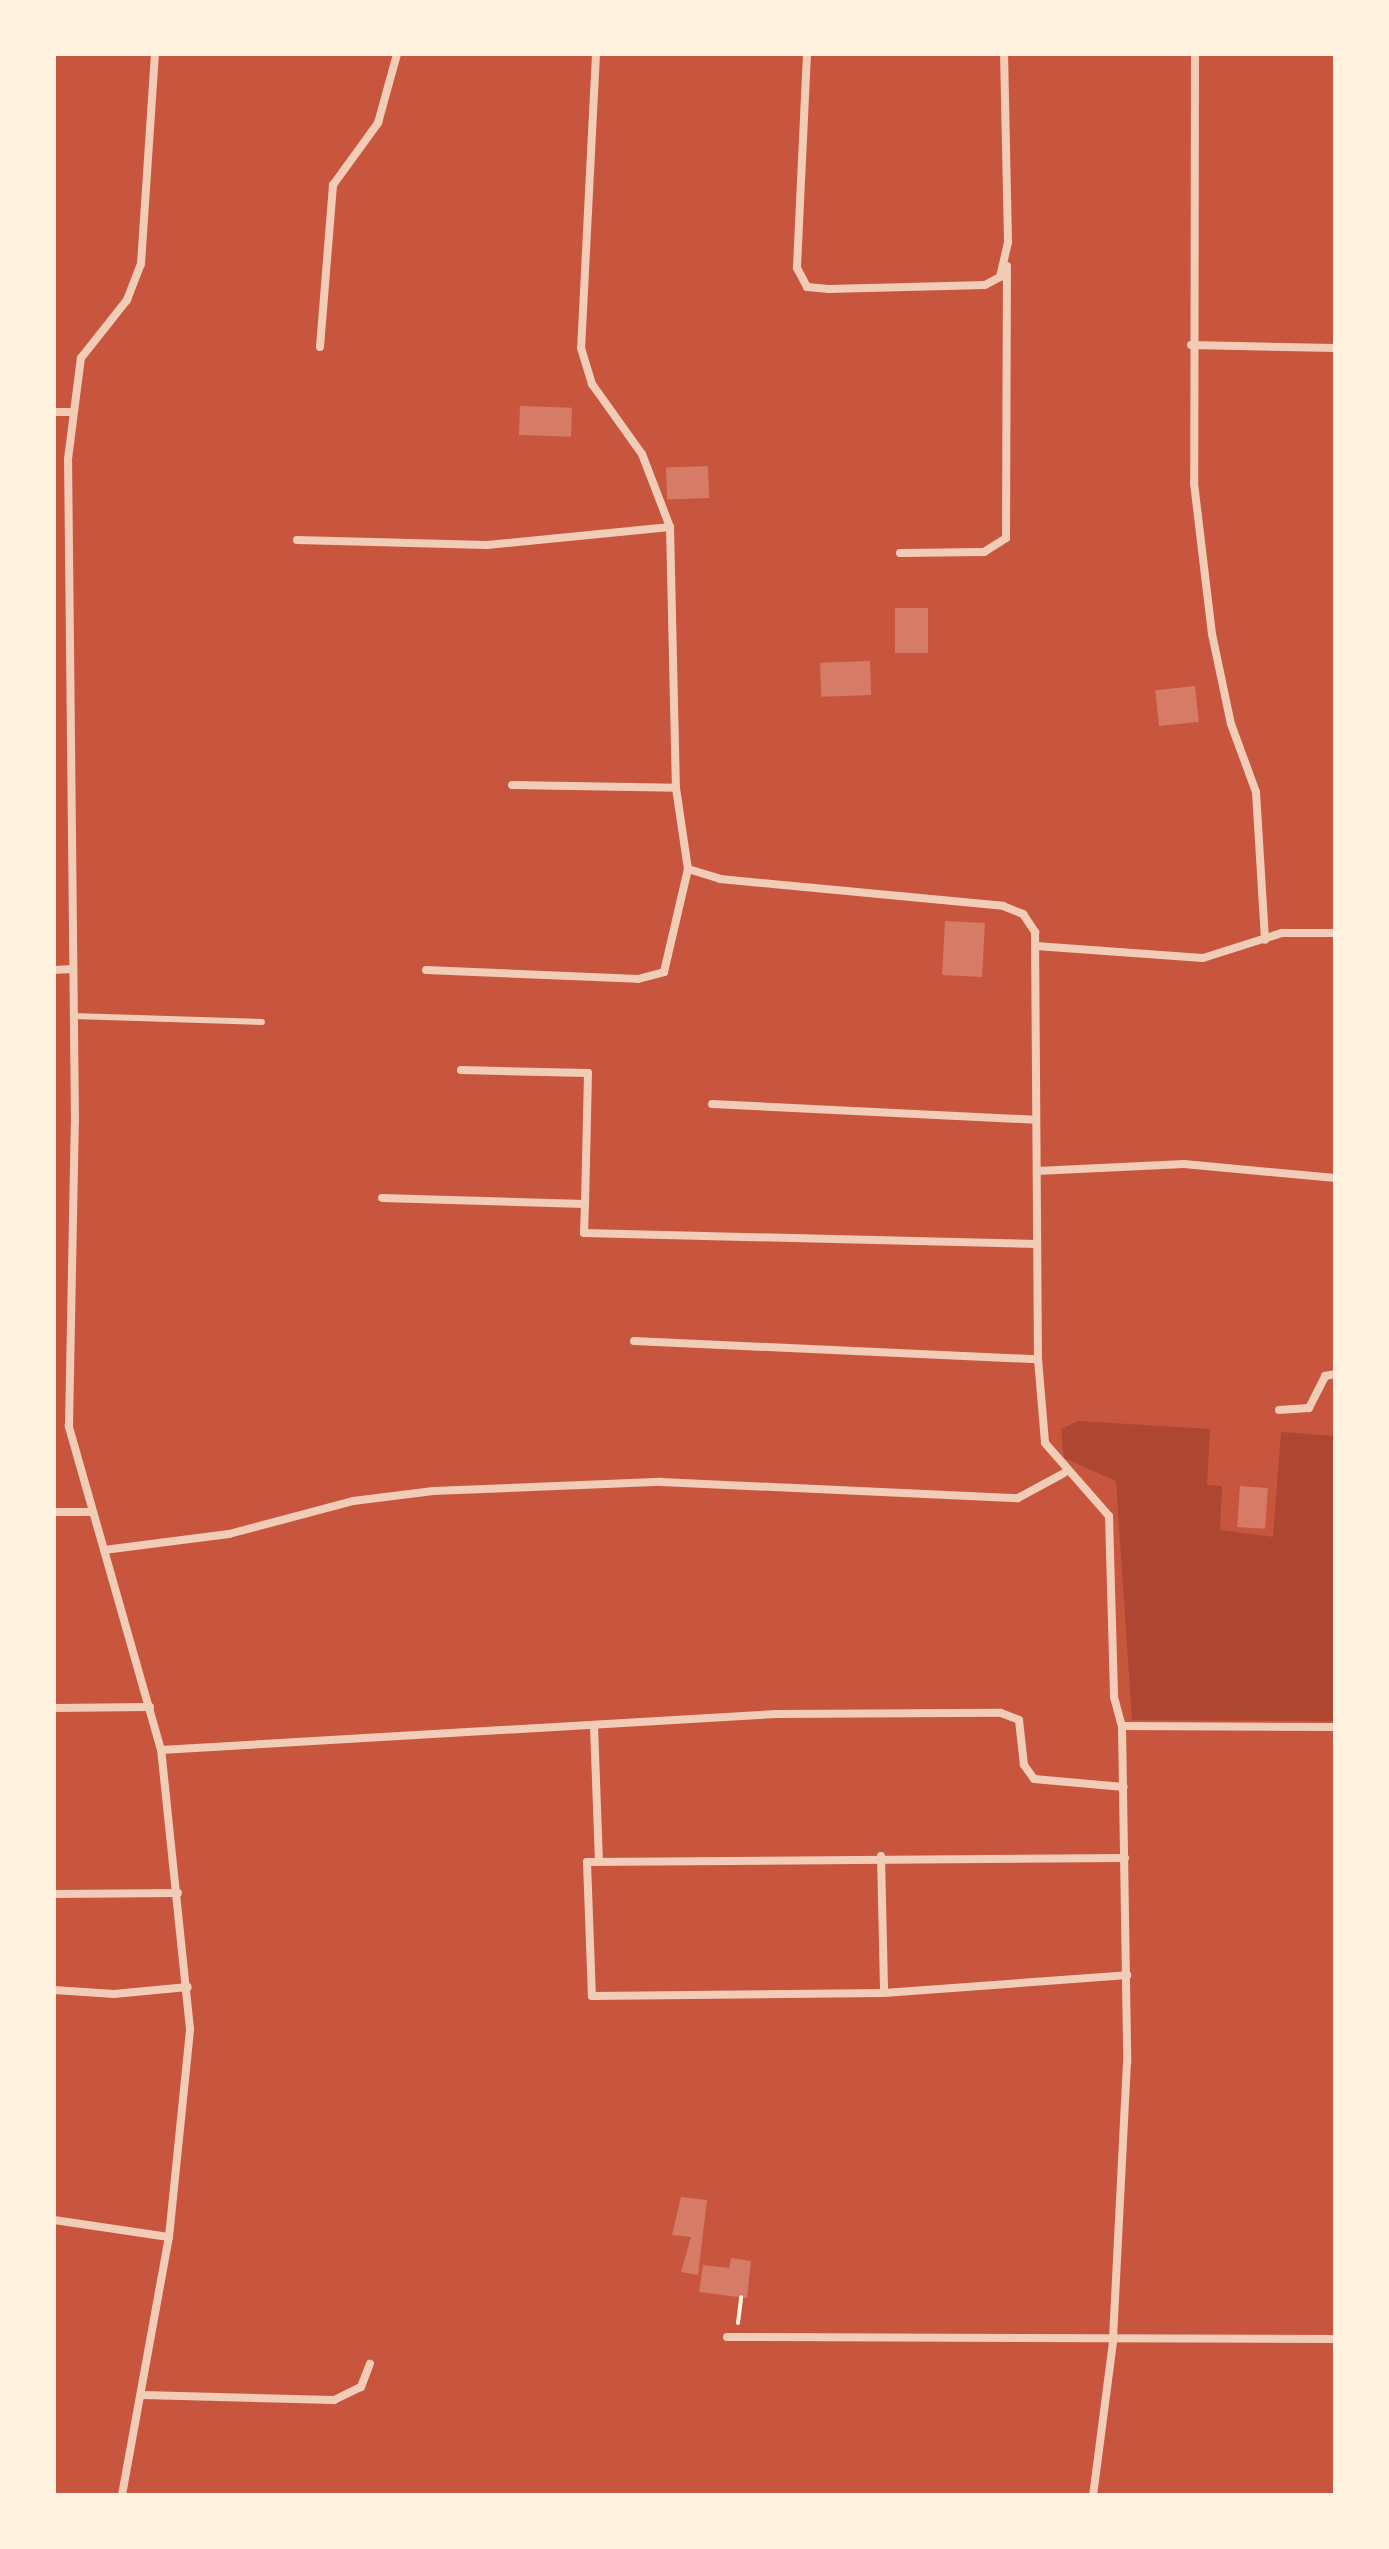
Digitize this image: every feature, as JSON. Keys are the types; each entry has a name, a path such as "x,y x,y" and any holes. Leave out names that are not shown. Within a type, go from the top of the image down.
{"street":[{"path":"122,2495 169,2237 190,2079 188,1987 161,1750 69,1426 67,1345 73,1016 72,412 87,342 119,312 141,264 155,54"},
{"path":"320,347 333,185 378,123 397,54"},
{"path":"426,970 638,979 664,972 688,869 676,788 670,527 642,454 592,384 581,348 596,54"},
{"path":"807,54 800,281 829,289 985,285 1007,265"},
{"path":"900,553 984,552 1006,538 1004,54"},
{"path":"1195,54 1191,345 1194,483 1212,634 1231,724 1256,792 1265,940"},
{"path":"1191,345 1335,348"},
{"path":"54,412 72,412"},
{"path":"297,540 487,545 670,527"},
{"path":"512,785 676,788"},
{"path":"688,869 720,879 1003,906 1030,920 1036,946 1038,1359 1047,1452 1064,1473 1092,1491 1109,1516 1114,1697 1122,1726 1127,1975 1114,2336 1093,2495"},
{"path":"1036,946 1203,958 1307,930 1335,933"},
{"path":"54,970 72,969"},
{"path":"461,1070 588,1073 584,1233 1037,1244"},
{"path":"712,1104 1036,1120"},
{"path":"1037,1171 1184,1164 1335,1178"},
{"path":"382,1198 585,1204"},
{"path":"634,1341 1038,1359"},
{"path":"54,1344 67,1345"},
{"path":"1279,1410 1309,1408 1325,1376 1335,1374"},
{"path":"104,1550 229,1534 353,1501 433,1491 661,1482 1018,1498 1064,1473"},
{"path":"54,1512 91,1512"},
{"path":"54,1708 150,1707"},
{"path":"161,1750 776,1714 1001,1713 1019,1720 1024,1765 1034,1779 1124,1787"},
{"path":"594,1726 599,1861"},
{"path":"1122,1726 1335,1727"},
{"path":"1125,1858 881,1856 587,1862 592,1996 884,1993 1127,1975"},
{"path":"881,1856 884,1993"},
{"path":"54,1894 178,1893"},
{"path":"54,1990 114,1994 188,1987"},
{"path":"54,2220 169,2237"},
{"path":"731,2337 1335,2339"},
{"path":"142,2395 334,2400 361,2387 370,2364"}],"lane":[{"path":"73,1016 262,1022"}],"path":[{"path":"731,2337 741,2297"}],"shaded area":[{"path":"1078,1421 1210,1429 1207,1485 1222,1486 1220,1530 1273,1537 1281,1432 1335,1436 1335,1721 1132,1720 1116,1481 1064,1458 1061,1429"}],"building":[{"path":"520,406 572,408 571,437 519,435"},
{"path":"708,466 709,498 667,499 666,467"},
{"path":"895,608 928,608 928,653 895,653"},
{"path":"870,661 871,695 821,697 820,663"},
{"path":"1195,686 1199,722 1159,726 1155,690"},
{"path":"945,921 985,923 982,977 942,975"},
{"path":"1240,1486 1268,1488 1265,1529 1237,1527"},
{"path":"681,2197 707,2200 698,2275 681,2272 691,2237 672,2235"},
{"path":"731,2258 751,2261 747,2298 699,2292 703,2265 729,2268"}]}
